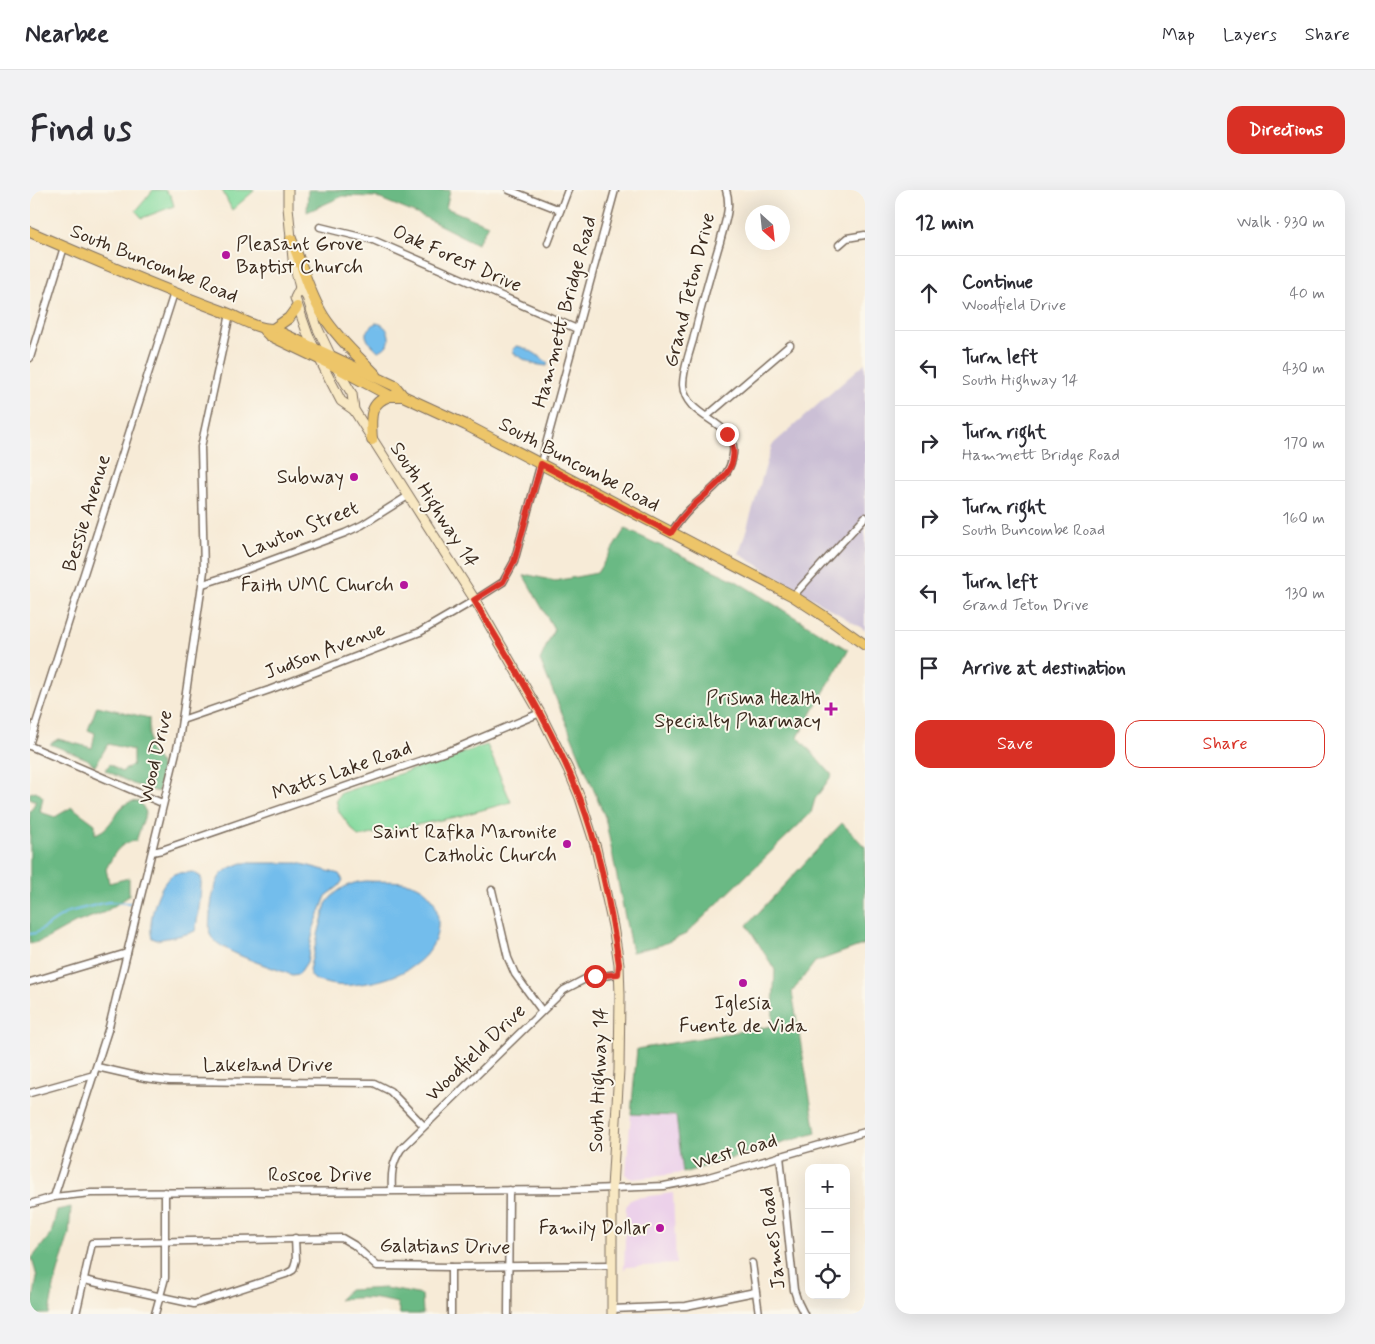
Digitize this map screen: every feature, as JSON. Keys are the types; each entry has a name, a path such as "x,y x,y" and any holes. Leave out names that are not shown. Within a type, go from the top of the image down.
{"main road":[{"name":"South Highway 14","path":"288,190 293,259 300,288 306,297 317,327 336,367 352,394 354,410"},
{"name":"South Buncombe Road","path":"30,232 174,293 314,348 395,386 403,396"},
{"path":"291,239 324,317 341,340 380,380"},
{"name":"South Highway 14","path":"300,288 295,298 297,307 319,359 342,401 354,410 474,600 540,713 568,769 591,831 610,907 619,964 619,1070 612,1188 612,1312"},
{"path":"268,329 289,318 297,307"},
{"name":"South Buncombe Road","path":"268,329 269,334 390,396 403,396 466,425 793,596 865,645"},
{"path":"372,440 371,418 373,410 380,400 390,396"}],"street":[{"path":"509,190 560,210"},
{"path":"548,243 568,190"},
{"name":"Hammett Bridge Road","path":"474,600 503,582 514,562 615,190"},
{"name":"Grand Teton Drive","path":"671,533 689,510 721,481 731,464 734,450 730,438 723,429 693,408 689,403 684,388 684,377 727,216 726,190"},
{"name":"Oak Forest Drive","path":"320,227 373,240 578,329"},
{"path":"839,245 847,238 865,235"},
{"path":"30,358 64,247"},
{"name":"Bessie Avenue","path":"30,742 174,293"},
{"name":"Wood Drive","path":"54,1197 97,1067 128,952 162,803 174,763 203,584 201,447 230,314"},
{"path":"707,416 790,345"},
{"name":"Lawton Street","path":"203,584 345,533 362,525 408,496"},
{"path":"793,596 865,517"},
{"name":"Judson Avenue","path":"182,720 406,638 433,625 474,600"},
{"name":"Matts Lake Road","path":"152,852 458,748 540,713"},
{"path":"30,746 162,803"},
{"path":"492,890 508,958 516,974 542,1011"},
{"path":"30,982 128,952"},
{"name":"Woodfield Drive","path":"392,1190 392,1170 396,1157 401,1150 542,1011 564,990 578,982 595,976 618,974"},
{"name":"Lakeland Drive","path":"97,1067 145,1078 169,1081 374,1083 390,1091 424,1126"},
{"path":"30,1093 94,1075"},
{"name":"West Road","path":"612,1188 664,1186 684,1183 865,1132"},
{"name":"James Road","path":"780,1156 794,1290 804,1314"},
{"name":"Roscoe Drive","path":"30,1204 54,1197 91,1193 612,1188"},
{"path":"508,1314 509,1190"},
{"path":"155,1314 165,1278 165,1192"},
{"path":"76,1314 84,1280 194,1304 286,1274 293,1270 296,1260 295,1238"},
{"name":"Galatians Drive","path":"84,1280 92,1243 342,1238 354,1245 377,1266 612,1265"},
{"path":"752,1263 759,1314"},
{"path":"450,1267 451,1314"},
{"path":"612,1312 686,1306 755,1292"}],"shaded area":[{"path":"865,363 865,630 739,554 772,445"},
{"path":"631,1114 676,1116 683,1173 633,1179 628,1177 626,1174"},
{"path":"673,1193 676,1264 626,1267 624,1270 626,1207 629,1201 635,1198"}],"green space":[{"path":"153,190 165,190 171,196 174,206 142,218 136,211"},
{"path":"222,190 255,190 232,210"},
{"path":"308,190 450,190 446,208 488,225 477,244 424,217 376,197 343,196 307,212"},
{"path":"625,529 736,581 848,650 798,737 832,775 815,799 811,813 686,934 661,945 632,952 605,817 540,660 554,629 524,576 529,575 555,581 597,573"},
{"path":"97,706 149,718 149,750 158,760 162,769 158,792 133,784 105,770 110,764 121,772 133,765 133,750 108,744 95,766 87,759 50,744 58,739 92,748 95,733 88,730"},
{"path":"487,745 511,802 460,816 358,837 339,812 336,800 341,793"},
{"path":"36,791 43,797 40,812 55,817 72,807 95,824 95,834 103,830 126,804 140,802 146,812 136,841 121,847 106,869 109,883 129,878 129,896 105,912 75,923 44,940 30,944 30,812 36,801 30,798 30,793"},
{"path":"842,823 865,847 865,944 815,962 792,992 816,1133 683,1173 676,1116 631,1114 637,1049 772,1026 775,970 747,925"},
{"path":"71,1207 69,1234 54,1286 49,1314 31,1314 37,1277 32,1258 51,1234 57,1210"},
{"path":"385,1288 422,1295 423,1314 400,1314 397,1303 382,1300 361,1298 338,1300 349,1290"}],"water":[{"path":"375,323 384,327 389,335 387,345 378,351 368,341 366,336 366,332"},
{"path":"516,346 537,355 548,363 547,366 533,364 514,354 513,349"},
{"path":"242,863 298,863 339,874 343,880 339,886 326,896 314,927 307,962 299,974 292,975 234,953 214,940 210,934 209,922 212,899 218,879 228,869"},
{"path":"193,872 201,877 200,904 195,931 157,940 152,938 151,923 155,903 163,885 174,874"},
{"path":"393,881 413,884 429,895 436,907 438,923 436,937 430,950 421,960 409,968 382,980 343,986 316,980 312,977 309,970 326,904 343,888 354,883"}],"waterway":[{"path":"30,934 36,933 68,912 108,902 130,903"}],"place":[{"name":"Pleasant Grove Baptist Church","path":"226,255"},
{"name":"Subway","path":"354,477"},
{"name":"Faith UMC Church","path":"404,585"},
{"name":"Prisma Health Specialty Pharmacy","path":"831,709"},
{"name":"Saint Rafka Maronite Catholic Church","path":"567,844"},
{"name":"Iglesia Fuente de Vida","path":"743,983"},
{"name":"Family Dollar","path":"660,1228"}],"route":[{"path":"595,976 618,974 619,964 608,897 591,831 580,798 558,747 474,600 503,582 514,562 541,464 671,533 689,510 714,488 727,473 734,450 727,434"}]}
